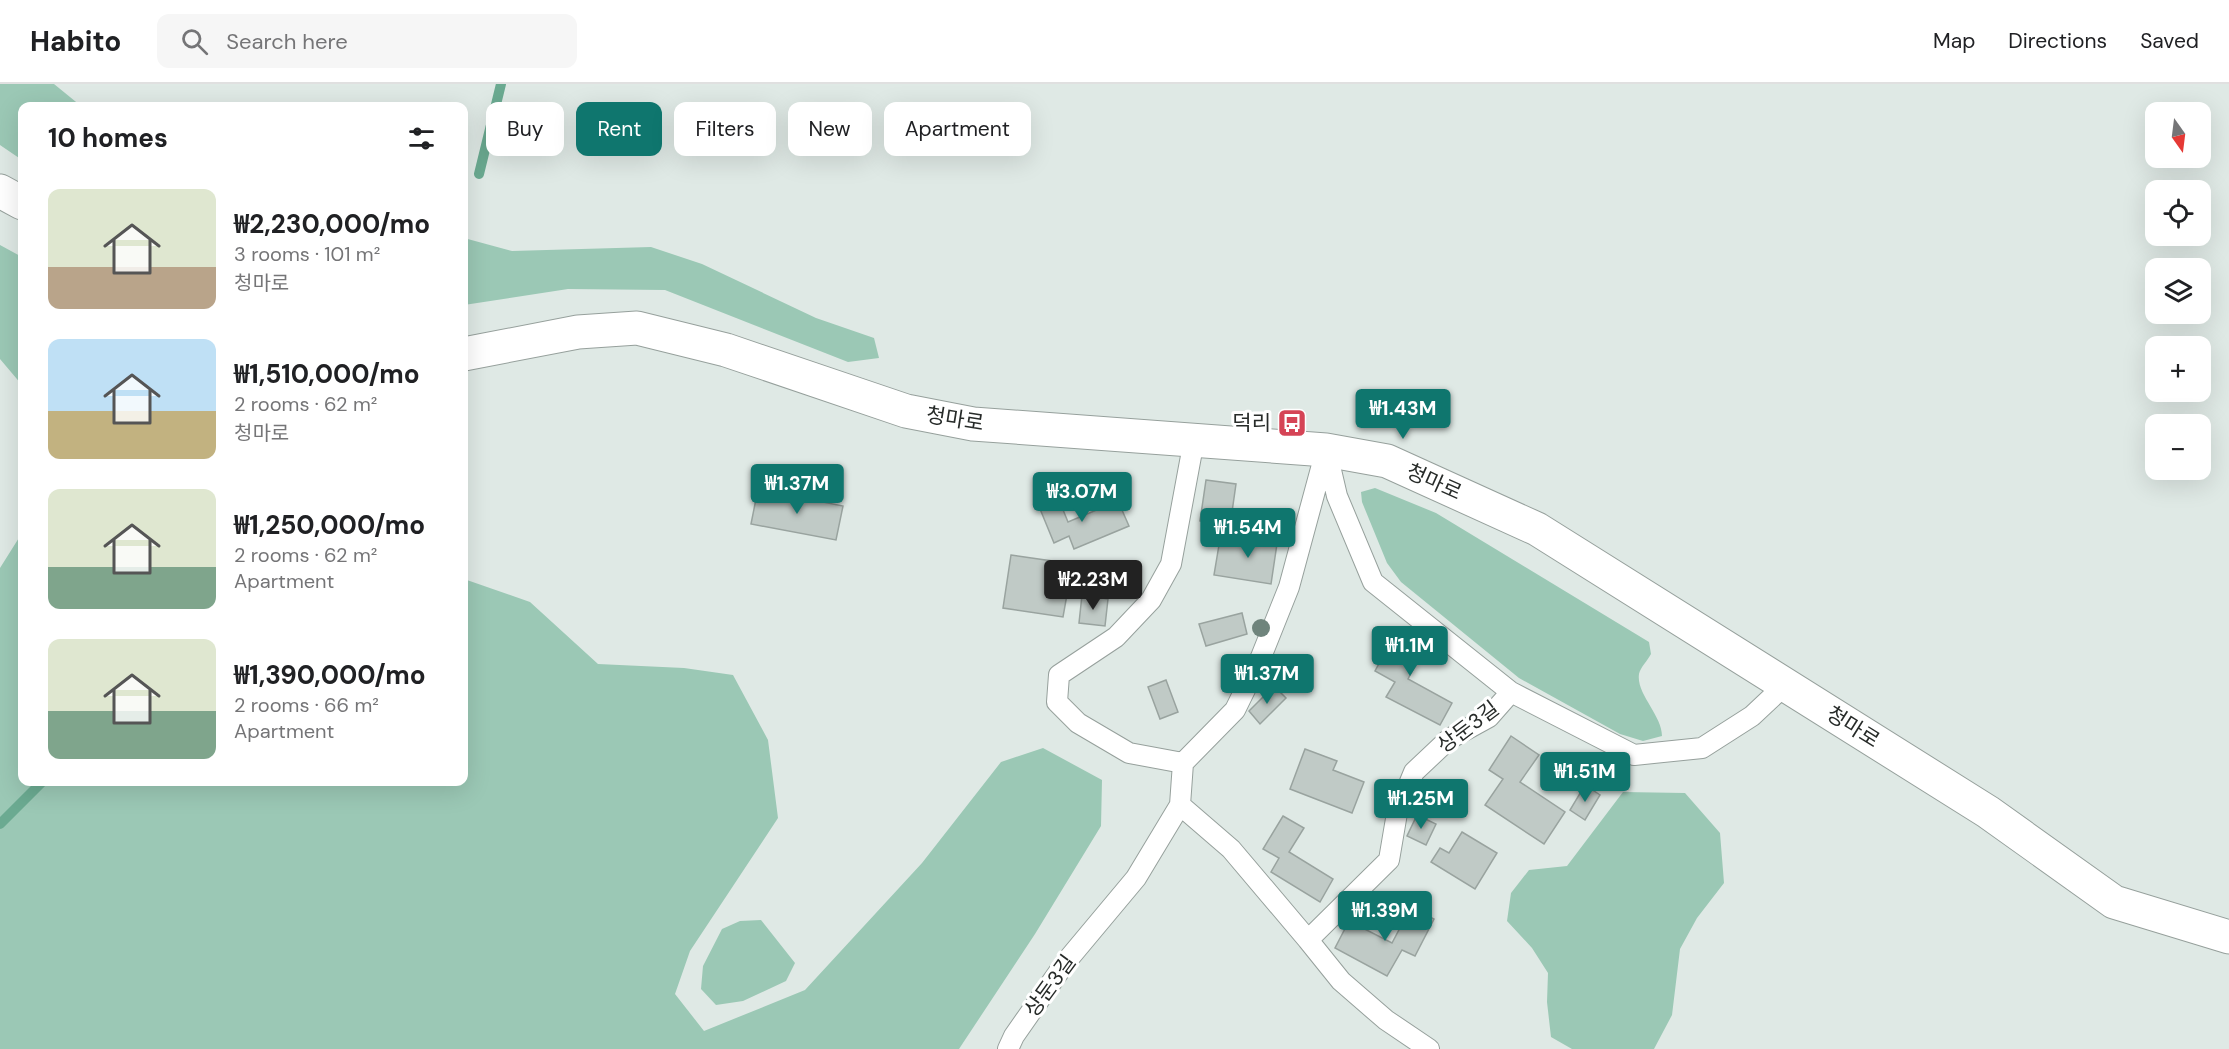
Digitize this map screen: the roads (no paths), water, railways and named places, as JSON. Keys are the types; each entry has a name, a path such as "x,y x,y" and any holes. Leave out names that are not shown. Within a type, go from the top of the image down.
{"street":[{"path":"0,191 18,201"},
{"name":"청마로","path":"468,353 578,332 637,328 726,350 906,411 973,424 1326,450 1387,461 1537,530 1988,812 2115,902 2229,937"}],"lane":[{"path":"1194,440 1171,564 1151,600 1116,637 1059,675 1058,702 1078,723 1129,753 1183,763 1235,710 1261,657 1288,587 1326,450"},
{"path":"1326,450 1337,496 1373,582 1511,692"},
{"name":"상둔3길","path":"1308,940 1389,860 1397,813 1414,772 1449,739 1489,717 1511,692 1634,755 1702,748 1752,716 1786,684"},
{"name":"상둔3길","path":"1008,1049 1014,1036 1065,963 1136,878 1180,805 1183,763"},
{"path":"1180,805 1232,849 1341,981 1386,1020 1429,1049"}],"waterway":[{"path":"479,174 501,84"},
{"path":"0,824 38,786"}],"place":[{"name":"덕리","path":"1292,423"}]}
